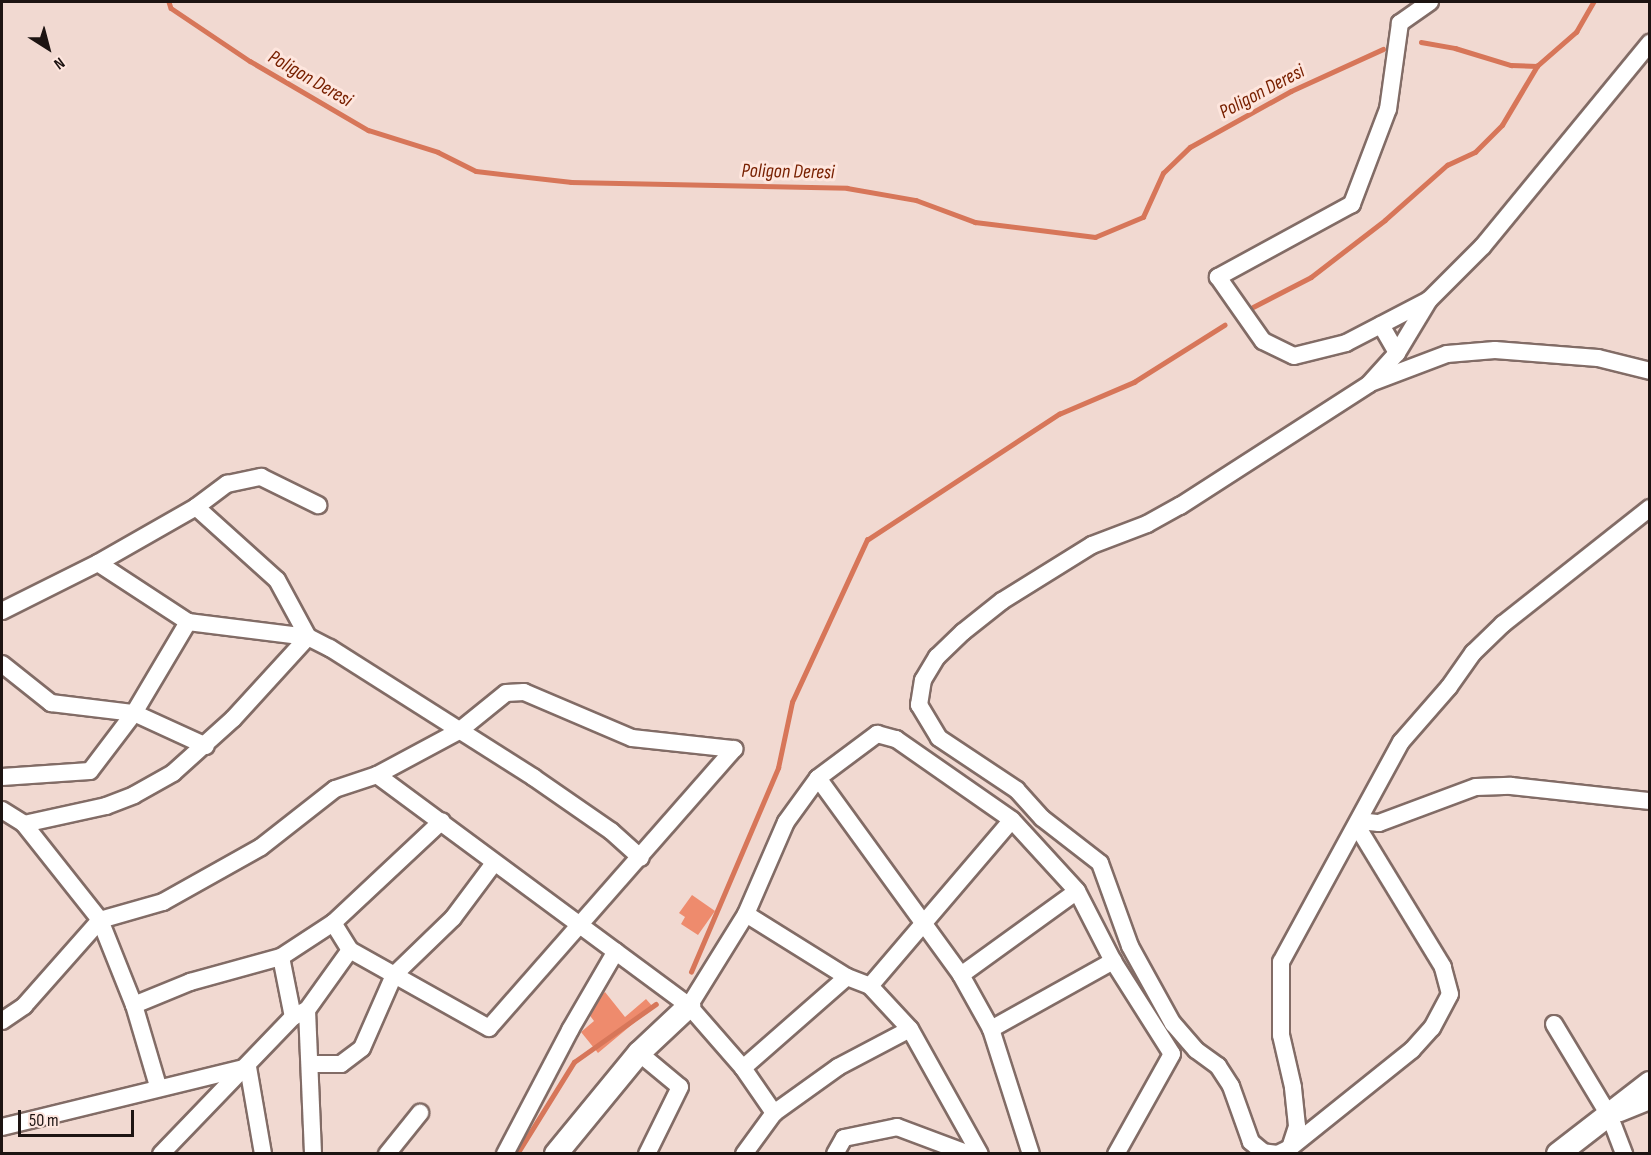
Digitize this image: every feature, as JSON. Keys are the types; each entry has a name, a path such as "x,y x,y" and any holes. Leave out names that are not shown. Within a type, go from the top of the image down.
{"street":[{"path":"1429,300 1346,343 1294,356 1263,341 1218,278 1352,204 1388,109 1401,23 1430,2"},
{"path":"1368,384 1397,353 1429,300 1483,246 1650,43"},
{"path":"1381,325 1397,353"},
{"path":"1358,824 1443,967 1450,994 1432,1028 1412,1050 1282,1152 1263,1152 1251,1142 1231,1086 1168,1015 1130,946 1100,863 1042,818 1017,790 939,738 919,705 923,680 937,657 1002,601 1092,546 1147,524 1180,506 1368,384 1447,354 1495,350 1598,358 1650,370"},
{"path":"2,611 98,563 196,507 227,484 261,477 318,505"},
{"path":"196,507 277,580 308,637"},
{"path":"1282,1152 1297,1126 1293,1087 1281,1035 1281,962 1401,742 1449,687 1473,653 1503,624 1650,508"},
{"path":"98,563 188,622 308,637 459,731 611,831 641,858"},
{"path":"2,777 90,771 134,713 188,622"},
{"path":"24,824 78,814 134,795 173,772 206,746 308,637"},
{"path":"2,664 51,703 134,713 206,746"},
{"path":"2,1021 24,1006 100,920 163,902 261,847 335,789 377,775 459,731 497,697 524,692 632,738 734,749 641,858 580,922 489,1028 350,950 333,923"},
{"path":"562,1151 639,1053 689,1006 746,914 786,822 818,778 877,734 912,748 1012,820 1077,891 1113,962 1172,1054 1116,1154"},
{"path":"377,775 442,821 495,863 580,922 689,1006 743,1068 774,1113"},
{"path":"818,778 961,975 991,1029 1031,1154"},
{"path":"1358,824 1379,823 1476,787 1511,786 1650,801"},
{"path":"2,810 24,824 100,920 134,1005 158,1086"},
{"path":"870,986 1012,820"},
{"path":"134,1005 190,982 281,957 333,923 442,821"},
{"path":"311,1064 341,1064 362,1048 394,975 453,918 495,863"},
{"path":"961,975 1077,891"},
{"path":"746,914 847,977 870,986 910,1029 980,1154"},
{"path":"161,1154 179,1147 248,1067 300,1013 350,950"},
{"path":"505,1154 616,951"},
{"path":"281,957 300,1013 311,1064 313,1154"},
{"path":"991,1029 1113,962"},
{"path":"743,1068 847,977"},
{"path":"1554,1024 1610,1117 1624,1154"},
{"path":"744,1154 774,1113 838,1067 910,1029"},
{"path":"639,1053 680,1087 647,1154"},
{"path":"2,1127 158,1086 248,1067"},
{"path":"248,1067 262,1154"},
{"path":"1558,1154 1610,1117 1650,1083"},
{"path":"1610,1117 1650,1101"},
{"path":"387,1154 420,1113"},
{"path":"835,1154 844,1137 897,1126 934,1148 969,1154"}],"shaded area":[{"path":"692,895 715,911 698,935 681,924 685,917 679,913"},
{"path":"605,992 625,1017 646,999 653,1007 598,1053 581,1032 594,1021 585,1009"}],"waterway":[{"name":"Poligon Deresi","path":"169,2 171,8 250,61 368,130 438,152 476,171 571,182 847,188 916,200 975,222 1095,237 1143,217 1163,173 1190,147 1291,91 1383,49"},
{"name":"Poligon Deresi","path":"1421,42 1455,48 1511,65 1537,66 1576,32 1593,2"},
{"path":"1253,307 1311,277 1385,220 1447,165 1475,152 1502,125 1537,66"},
{"path":"691,972 778,768 792,702 867,540 1059,414 1134,382 1224,325"},
{"path":"517,1154 574,1062 656,1004"}]}
